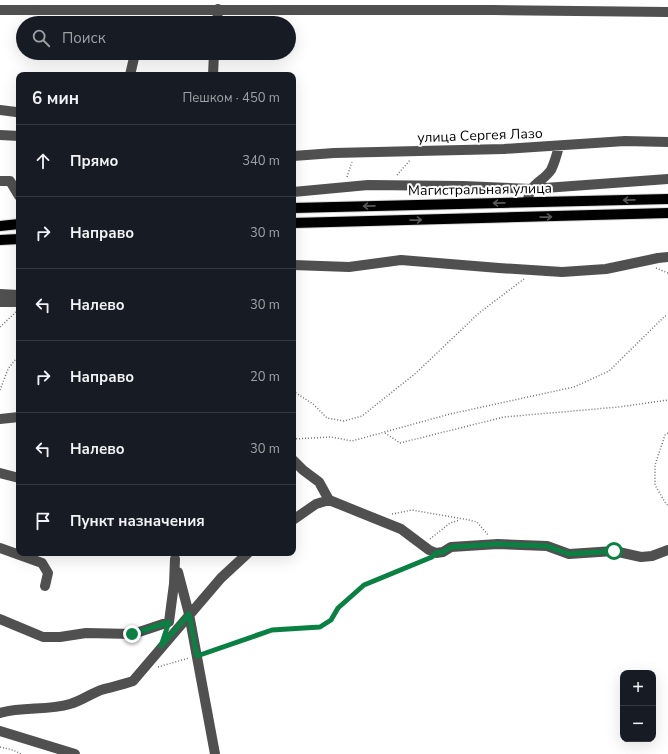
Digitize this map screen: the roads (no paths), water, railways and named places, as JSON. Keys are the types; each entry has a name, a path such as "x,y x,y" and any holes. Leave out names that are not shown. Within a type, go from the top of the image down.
{"main road":[{"name":"Магистральная улица","path":"296,208 668,199"},
{"name":"Магистральная улица","path":"296,223 668,213"},
{"path":"0,226 16,224"},
{"path":"0,240 16,239"}],"street":[{"path":"218,9 218,16"},
{"path":"0,10 218,9 668,12"},
{"path":"131,72 134,60"},
{"path":"212,72 213,60"},
{"path":"0,110 16,112"},
{"path":"0,135 16,136"},
{"name":"улица Сергея Лазо","path":"296,156 504,149 625,141 668,142"},
{"path":"528,202 528,195 531,189 550,171 556,158 559,146"},
{"path":"296,192 368,184 531,189 668,179"},
{"path":"10,181 16,191"},
{"path":"296,265 349,267 401,260 562,272 606,270 668,257"},
{"path":"0,294 16,295"},
{"path":"0,302 16,302"},
{"path":"0,419 16,417"},
{"path":"296,463 319,482 329,500 401,529 422,545 436,553 443,552 451,547 498,544 547,546 569,554 614,551 641,557 652,556 668,550"},
{"path":"0,473 16,477"},
{"path":"296,518 316,504 329,500"},
{"path":"0,548 16,554"},
{"path":"22,556 42,563 48,573 45,586"},
{"path":"175,556 189,614 215,754"},
{"path":"161,646 169,622 174,584 175,556"},
{"path":"0,712 50,708 70,704 101,690 120,686 133,680 221,578 245,556"},
{"path":"0,619 43,637 60,637 86,633 132,634 169,622"},
{"path":"0,731 75,754"}]}
